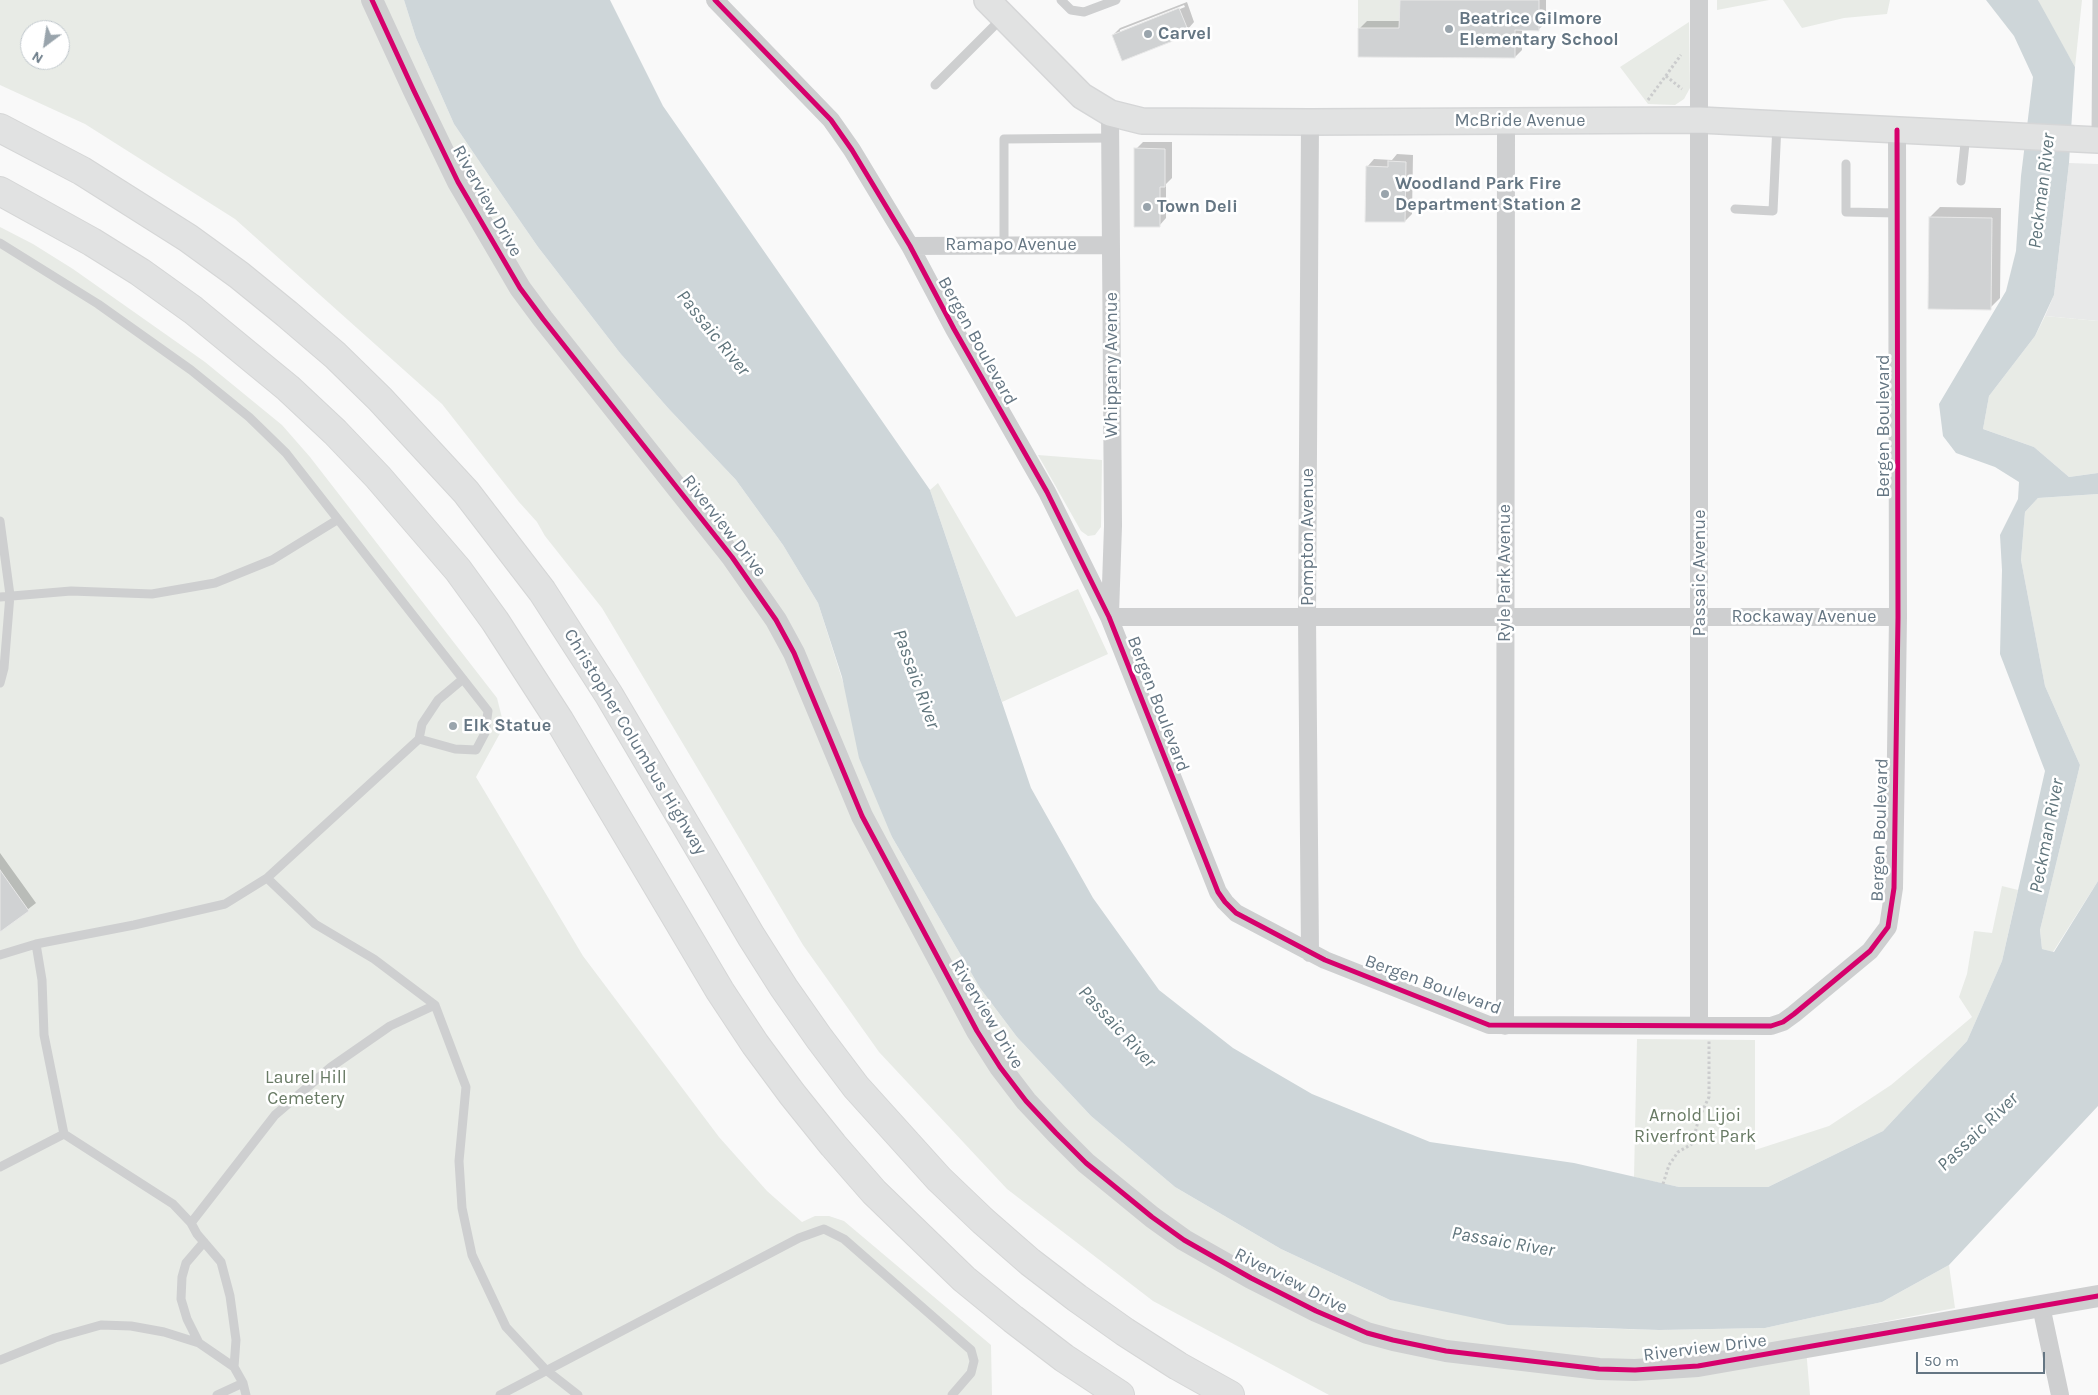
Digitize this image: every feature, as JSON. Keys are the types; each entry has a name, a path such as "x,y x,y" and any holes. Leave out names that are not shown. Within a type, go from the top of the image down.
{"highway":[{"name":"Christopher Columbus Highway","path":"0,128 82,171 188,238 239,275 294,320 335,355 380,398 466,492 542,590 609,695 774,973 818,1038 856,1087 939,1179 1030,1262 1125,1332 1230,1395"},
{"path":"0,191 92,242 140,272 193,310 288,388 335,432 378,477 458,570 530,672 720,991 755,1044 821,1131 874,1192 964,1279 1057,1353 1120,1395"}],"main road":[{"name":"McBride Avenue","path":"995,8 1072,89 1094,105 1110,113 1142,121 1700,120 2090,140"}],"street":[{"name":"Riverview Drive","path":"372,0 458,182 520,288 732,558 776,620 797,662 862,816 977,1031 1000,1067 1026,1101 1086,1163 1152,1217 1184,1240 1251,1278 1316,1311 1367,1333 1446,1351 1599,1369 1635,1370 1698,1366 2098,1296"},
{"name":"Bergen Boulevard","path":"716,0 831,120 852,150 910,246 954,329 1047,492 1110,617 1218,892 1225,902 1236,913 1310,953 1489,1025 1771,1026 1783,1022 1870,951 1888,927 1894,888 1898,617 1897,130"},
{"name":"Passaic Avenue","path":"1699,0 1700,617 1704,1026"},
{"name":"Whippany Avenue","path":"1110,113 1113,526 1110,617"},
{"name":"Ryle Park Avenue","path":"1505,1026 1506,121"},
{"name":"Pompton Avenue","path":"1310,122 1308,617 1310,953"},
{"name":"Ramapo Avenue","path":"910,246 1111,244"},
{"name":"Rockaway Avenue","path":"1110,617 1898,617"},
{"path":"2041,1306 2060,1395"}],"lane":[{"path":"1061,0 1071,10 1084,12 1116,0"},
{"path":"2090,140 2097,0"},
{"path":"934,85 995,8"},
{"path":"1735,209 1774,211 1777,124"},
{"path":"1961,181 1966,134"},
{"path":"1004,246 1004,139 1110,138"},
{"path":"1846,164 1846,212 1897,213"},
{"path":"0,243 98,304 190,370 249,417 286,453 488,711 485,733 476,750 455,749 419,739"},
{"path":"0,520 10,595 4,668 0,684"},
{"path":"0,597 71,591 152,594 215,584 272,560 338,520"},
{"path":"0,954 36,944 134,925 225,904 267,878 419,739 422,724 438,700 462,679"},
{"path":"267,878 315,924 374,959 435,1005 466,1087 460,1161 462,1208 472,1255 506,1327 546,1370 578,1395"},
{"path":"36,944 42,980 44,1035 64,1134 173,1204 191,1223 220,1262 230,1296 236,1340 234,1367"},
{"path":"191,1223 276,1115 332,1067 390,1026 435,1005"},
{"path":"0,1167 64,1134"},
{"path":"500,1395 799,1238 824,1230 844,1239 972,1350 974,1361 971,1373 952,1395"},
{"path":"199,1343 186,1319 181,1299 182,1277 186,1263 204,1242"},
{"path":"0,1360 55,1338 101,1325 131,1326 164,1332 199,1343 234,1367 243,1383 246,1395"},
{"path":"217,1395 243,1383"}],"path":[{"path":"1648,120 1648,98 1685,50 1700,49"},
{"path":"1663,1184 1669,1165 1678,1152 1692,1144 1700,1118 1710,1097 1704,1026"}],"shaded area":[{"path":"2069,163 2098,164 2098,321 2045,316 2054,295"}],"green space":[{"path":"0,0 404,0 416,38 454,124 500,192 538,247 620,353 668,408 736,480 783,545 818,603 892,837 980,988 1017,1037 1091,1116 1175,1187 1281,1249 1390,1300 1586,1328 1659,1330 1765,1328 1882,1302 1949,1265 1955,1308 1805,1337 1810,1395 1329,1395 1153,1301 1007,1189 879,1052 803,945 602,608 545,536 537,522 442,404 235,219 85,124 0,85"},
{"path":"1358,0 1400,0 1399,28 1358,28"},
{"path":"1717,0 1769,0 1717,10"},
{"path":"1783,0 1890,0 1887,14 1844,18 1802,28"},
{"path":"2038,0 2082,0 2075,67 2042,10"},
{"path":"1689,22 1690,88 1684,99 1675,105 1648,104 1620,67"},
{"name":"Laurel Hill Cemetery","path":"0,227 33,244 73,269 205,362 282,425 310,457 497,698 504,726 476,777 583,956 719,1137 767,1191 802,1222 815,1216 829,1216 844,1221 991,1345 992,1395 0,1395"},
{"path":"2045,316 2098,321 2098,473 2069,477 2034,447 1983,429 1989,396 2035,336"},
{"path":"1038,455 1102,460 1101,527 1095,535 1088,536 1081,531"},
{"path":"938,483 1016,617 1078,589 1108,654 1002,702 930,490"},
{"path":"2098,494 2098,881 2053,952 2042,949 2040,930 2080,765 2045,686 2021,560 2025,512 2038,498"},
{"name":"Arnold Lijoi Riverfront Park","path":"2002,886 2018,890 2002,961 1967,1041 1883,1131 1768,1187 1679,1187 1634,1177 1637,1039 1755,1040 1755,1150 1829,1126 1891,1085 1972,1017 1959,997 1967,974 1974,931 1992,933"}],"water":[{"path":"404,0 610,0 663,106 930,490 1031,788 1093,898 1159,990 1233,1048 1312,1094 1430,1142 1574,1163 1679,1187 1768,1187 1883,1131 1967,1041 2002,961 2045,771 2000,654 2002,570 2000,535 2018,499 2019,482 1995,467 1956,453 1943,436 1939,404 2006,291 2016,251 2021,176 2033,77 2014,36 1986,0 2038,0 2075,67 2069,163 2054,295 2035,336 1989,396 1983,429 2034,447 2069,477 2098,473 2098,494 2038,498 2025,512 2021,560 2045,686 2080,765 2040,930 2042,949 2054,952 2098,881 2098,1106 1949,1265 1882,1302 1765,1328 1659,1330 1508,1325 1390,1300 1281,1249 1175,1187 1091,1116 1017,1037 980,988 892,837 859,758 842,677 818,603 783,545 736,480 668,408 620,353 538,247 500,192 454,124 416,38"}],"building":[{"name":"Beatrice Gilmore Elementary School","path":"1400,0 1539,0 1539,31 1515,30 1515,58 1358,57 1358,28 1399,28"},
{"name":"Carvel","path":"1179,8 1188,30 1181,32 1183,37 1122,61 1112,35"},
{"name":"Town Deli","path":"1134,148 1165,149 1165,187 1160,187 1160,227 1134,227"},
{"name":"Woodland Park Fire Department Station 2","path":"1388,161 1406,162 1405,222 1365,222 1366,166 1388,167"},
{"path":"1929,217 1992,218 1991,310 1928,309"},
{"path":"0,870 29,911 0,932"}],"cycle path":[{"path":"372,0 458,182 520,288 732,557 776,620 794,653 862,816 977,1031 1000,1067 1026,1101 1086,1163 1152,1217 1184,1240 1251,1278 1316,1311 1367,1333 1446,1351 1599,1369 1635,1370 1698,1366 2098,1296"},
{"path":"715,0 831,120 852,150 910,246 954,329 1047,492 1109,617 1218,892 1225,902 1236,913 1325,960 1489,1025 1771,1026 1783,1022 1794,1014 1870,951 1888,927 1894,888 1898,617 1897,130"}],"place":[{"name":"Beatrice Gilmore Elementary School","path":"1449,29"},
{"name":"Carvel","path":"1148,34"},
{"name":"Woodland Park Fire Department Station 2","path":"1385,194"},
{"name":"Town Deli","path":"1147,207"},
{"name":"Elk Statue","path":"453,726"}],"water label":[{"name":"Peckman River","path":"2042,191"},
{"name":"Passaic River","path":"713,333"},
{"name":"Passaic River","path":"916,679"},
{"name":"Peckman River","path":"2047,836"},
{"name":"Passaic River","path":"1117,1027"},
{"name":"Passaic River","path":"1978,1132"},
{"name":"Passaic River","path":"1503,1242"}]}
